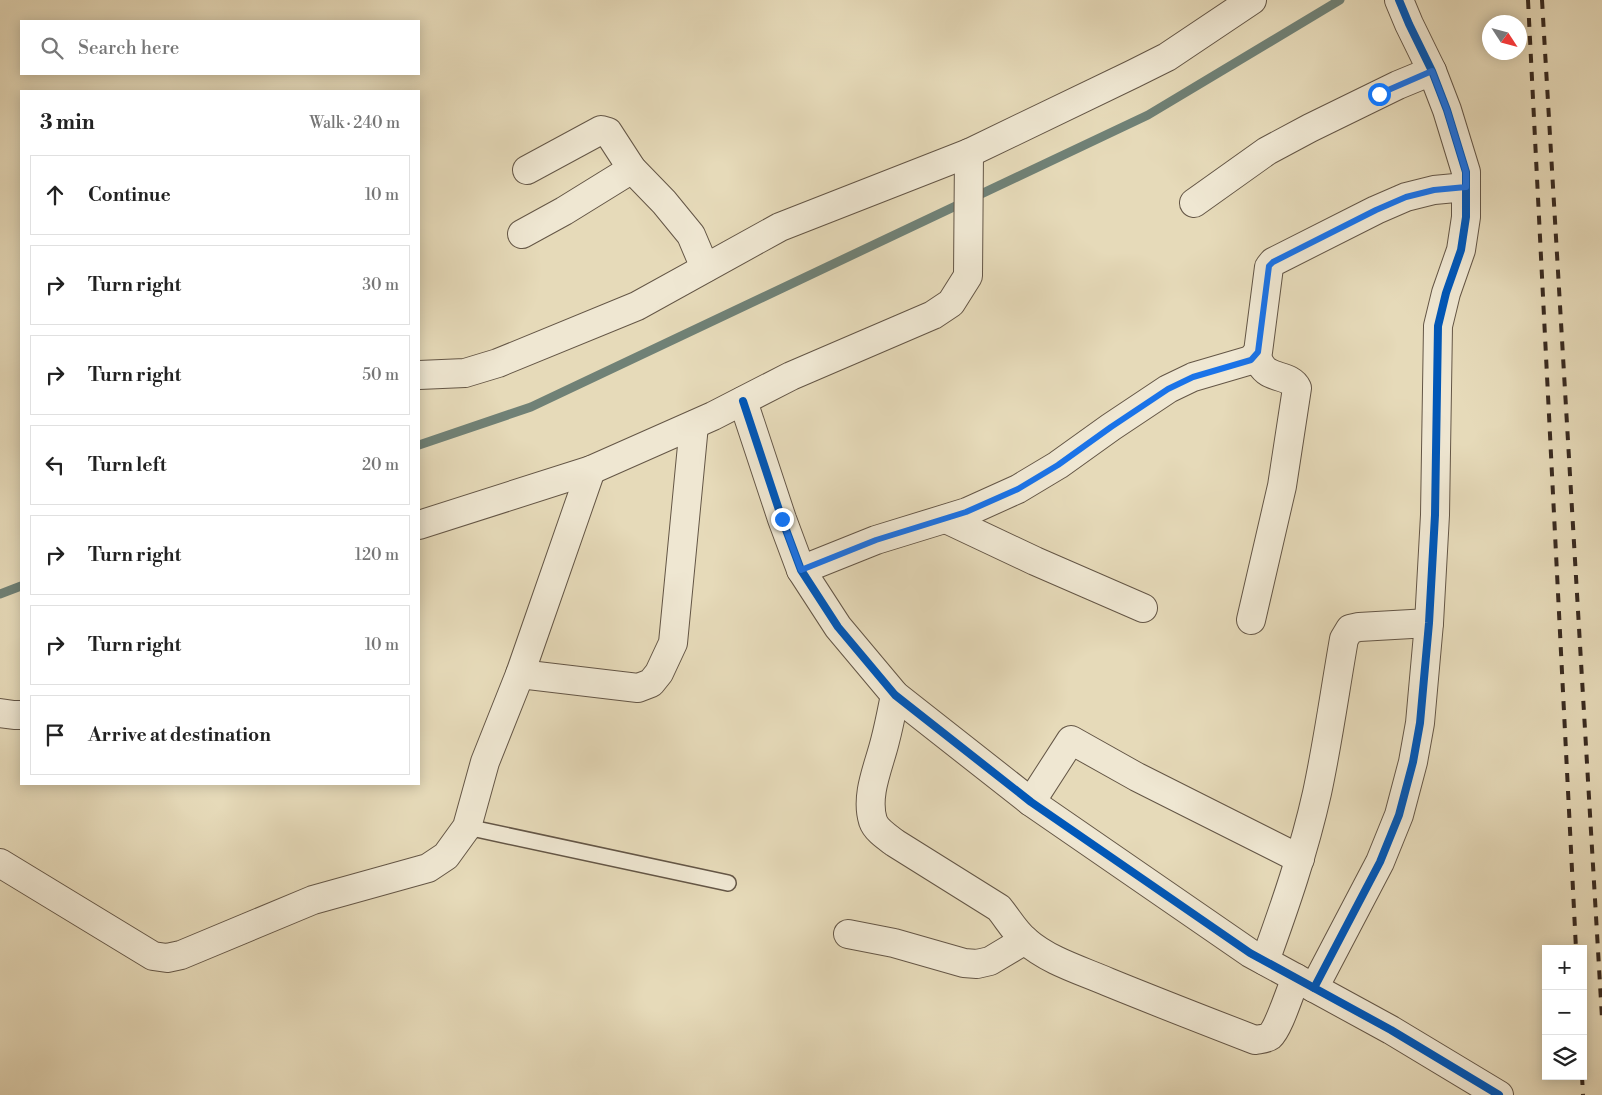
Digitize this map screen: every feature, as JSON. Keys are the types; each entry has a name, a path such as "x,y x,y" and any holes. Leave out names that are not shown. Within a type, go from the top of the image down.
{"street":[{"path":"420,376 466,373 498,363 636,306 780,227 968,153 1166,57 1252,0"},
{"path":"895,695 870,805 874,823 883,834 999,908 1008,922 1025,940 1054,960 1255,1040 1269,1036 1305,983 1380,862 1399,816 1420,723 1429,623 1435,515 1438,326 1446,293 1461,250 1466,217 1466,172 1447,110 1432,71 1404,12"},
{"path":"1194,203 1267,152 1310,128 1398,85 1432,71"},
{"path":"527,170 601,130 608,132 632,169 669,208 692,236 705,268"},
{"path":"420,525 591,470 694,425 791,376 939,311 950,302 968,276 968,153"},
{"path":"522,234 564,211 632,169"},
{"path":"801,570 876,540 946,519 1018,489 1038,478 1168,389 1193,377 1251,360 1258,352 1269,266 1273,262 1406,197 1434,190 1466,187"},
{"path":"1251,620 1282,486 1297,388 1291,381 1264,370 1255,356"},
{"path":"744,401 782,519 801,570 838,628 895,695 1031,802 1250,953 1391,1030 1499,1095"},
{"path":"520,674 638,688 651,683 659,673 673,643 694,425"},
{"path":"0,862 153,956 166,958 190,951 313,900 428,868 446,856 467,828 485,762 520,674 591,470"},
{"path":"946,519 1044,565 1143,608"},
{"path":"1265,962 1300,859 1317,792 1344,639 1350,629 1359,626 1429,623"},
{"path":"0,713 20,715"},
{"path":"1031,802 1071,740 1137,777 1300,859"},
{"path":"848,934 894,943 964,963 977,964 990,961 1025,940"}],"lane":[{"path":"467,828 728,883"}],"waterway":[{"path":"420,445 531,407 1148,115 1340,0"},
{"path":"0,594 20,586"}],"railway":[{"path":"1528,0 1576,945"},
{"path":"1542,0 1602,1018"},
{"path":"1582,1080 1583,1095"}],"cycle path":[{"path":"1314,988 1380,862 1399,815 1413,762 1420,723 1429,623 1435,515 1438,326 1446,293 1461,250 1466,217 1466,172 1447,110 1432,71 1399,0"},
{"path":"743,401 801,570 838,627 895,695 1031,802 1250,953 1391,1030 1499,1095"}],"route":[{"path":"782,519 801,570 876,540 966,512 1018,489 1058,465 1168,389 1193,377 1251,360 1258,352 1269,266 1273,262 1406,197 1434,190 1466,187 1466,172 1447,110 1432,71 1379,94"}]}
